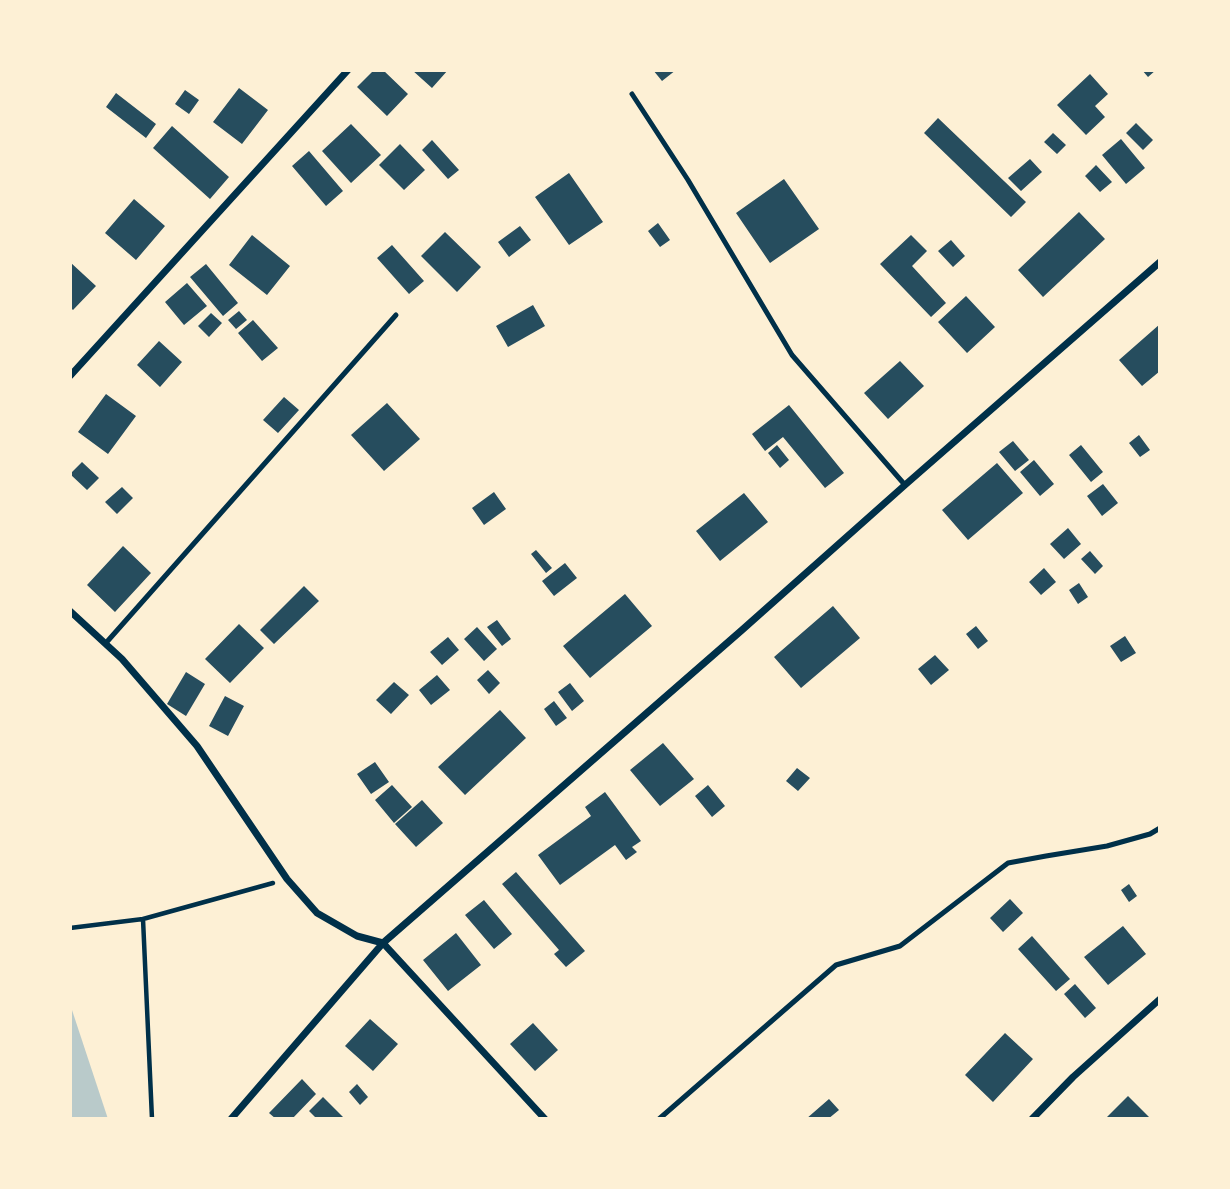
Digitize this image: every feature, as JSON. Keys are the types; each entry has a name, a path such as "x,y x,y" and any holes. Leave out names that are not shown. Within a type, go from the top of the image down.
{"street":[{"path":"70,376 348,70"},
{"path":"231,1119 383,943 1160,262"},
{"path":"70,611 122,659 197,746 287,879 317,913 357,936 383,943 545,1119"},
{"path":"1032,1119 1073,1077 1160,999"}],"lane":[{"path":"632,94 688,180 792,355 905,485"},
{"path":"105,644 396,315"},
{"path":"659,1119 836,965 900,946 1008,863 1107,846 1150,834 1160,828"}],"path":[{"path":"70,928 143,919 287,879"},
{"path":"143,919 152,1119"}],"shaded area":[{"path":"70,1004 108,1119 70,1119"}],"building":[{"path":"374,70 383,70 408,94 387,116 357,87"},
{"path":"412,70 448,70 432,88"},
{"path":"653,70 676,70 662,81"},
{"path":"1142,70 1156,70 1148,77"},
{"path":"1090,74 1108,94 1095,106 1105,117 1086,135 1057,105"},
{"path":"239,88 268,110 242,144 213,122"},
{"path":"185,90 199,100 189,114 175,104"},
{"path":"116,93 156,124 146,138 106,107"},
{"path":"938,118 1026,202 1011,217 924,133"},
{"path":"1136,123 1153,140 1143,150 1126,133"},
{"path":"351,124 381,155 351,183 322,151"},
{"path":"172,126 229,177 210,199 153,148"},
{"path":"1053,133 1066,145 1057,154 1044,142"},
{"path":"1121,139 1145,168 1126,184 1102,155"},
{"path":"432,140 459,170 448,179 422,150"},
{"path":"400,144 425,170 404,190 379,165"},
{"path":"309,151 343,191 326,206 292,166"},
{"path":"1030,159 1042,172 1021,191 1008,178"},
{"path":"1096,165 1112,182 1100,192 1085,176"},
{"path":"569,173 603,222 569,245 535,197"},
{"path":"784,179 819,229 770,263 736,213"},
{"path":"134,199 165,226 136,260 105,233"},
{"path":"1079,212 1105,239 1043,297 1018,270"},
{"path":"658,223 670,240 660,247 648,231"},
{"path":"520,226 531,240 509,257 498,242"},
{"path":"445,232 481,267 457,292 421,256"},
{"path":"252,235 290,266 267,295 229,265"},
{"path":"911,235 927,251 912,266 946,303 931,317 880,264"},
{"path":"951,240 965,256 953,267 938,251"},
{"path":"392,245 424,281 409,294 377,258"},
{"path":"70,262 96,286 73,310 70,307"},
{"path":"206,264 238,303 223,316 190,277"},
{"path":"187,283 207,306 184,325 165,302"},
{"path":"966,296 995,327 967,353 938,322"},
{"path":"533,305 545,326 508,347 496,326"},
{"path":"239,311 247,320 236,329 228,320"},
{"path":"211,313 222,323 209,337 198,326"},
{"path":"253,320 278,348 262,361 238,333"},
{"path":"1160,324 1160,371 1142,386 1119,360"},
{"path":"159,341 182,362 160,387 137,365"},
{"path":"900,361 924,386 888,419 864,393"},
{"path":"106,394 136,416 108,454 78,432"},
{"path":"284,397 299,410 278,433 263,420"},
{"path":"387,403 420,439 384,471 351,435"},
{"path":"789,405 844,473 825,488 783,437 765,451 752,434"},
{"path":"1139,435 1150,450 1140,457 1129,443"},
{"path":"1013,441 1029,460 1015,471 999,452"},
{"path":"777,445 789,460 780,468 768,453"},
{"path":"1081,445 1103,472 1091,482 1069,455"},
{"path":"1034,460 1054,484 1040,496 1020,472"},
{"path":"82,462 99,478 87,490 70,474"},
{"path":"997,463 1023,493 968,540 942,510"},
{"path":"1103,484 1118,503 1102,516 1087,496"},
{"path":"122,487 133,498 117,514 105,502"},
{"path":"494,492 506,509 484,525 472,508"},
{"path":"744,493 768,522 720,561 696,531"},
{"path":"1068,528 1081,544 1064,559 1050,544"},
{"path":"123,546 151,573 115,612 87,585"},
{"path":"536,550 552,568 546,573 531,554"},
{"path":"1090,551 1103,566 1095,574 1081,559"},
{"path":"565,563 577,578 554,596 542,581"},
{"path":"1044,568 1056,582 1041,595 1029,582"},
{"path":"1079,583 1088,597 1078,604 1069,590"},
{"path":"304,586 319,601 274,644 260,630"},
{"path":"625,594 652,626 590,678 563,646"},
{"path":"833,606 860,638 801,688 774,657"},
{"path":"497,620 511,639 502,646 487,627"},
{"path":"239,624 264,648 230,683 205,659"},
{"path":"976,626 988,641 978,649 966,634"},
{"path":"477,627 497,649 484,661 464,639"},
{"path":"1125,636 1136,653 1121,662 1110,646"},
{"path":"448,637 459,650 442,665 430,652"},
{"path":"935,655 949,670 931,685 918,669"},
{"path":"488,670 500,683 489,694 477,680"},
{"path":"186,672 205,684 186,716 167,704"},
{"path":"437,675 450,690 431,705 419,690"},
{"path":"394,682 409,695 391,714 376,700"},
{"path":"570,683 584,701 572,711 558,692"},
{"path":"225,696 244,706 228,736 209,726"},
{"path":"554,701 567,718 556,726 544,709"},
{"path":"500,710 526,738 465,795 438,767"},
{"path":"663,743 694,779 660,806 630,770"},
{"path":"375,762 389,782 371,794 357,774"},
{"path":"797,768 810,778 798,791 786,781"},
{"path":"392,785 412,807 394,823 375,800"},
{"path":"708,785 725,806 712,817 695,796"},
{"path":"605,792 641,841 632,847 637,852 626,860 615,845 560,885 538,855 591,816 585,807"},
{"path":"422,800 443,823 416,847 395,824"},
{"path":"516,872 585,951 566,967 554,954 559,950 502,884"},
{"path":"1129,884 1137,896 1129,902 1121,890"},
{"path":"1010,899 1023,913 1003,932 990,918"},
{"path":"484,900 512,934 494,949 465,915"},
{"path":"1123,926 1146,954 1108,985 1084,957"},
{"path":"456,933 481,965 448,991 423,960"},
{"path":"1032,936 1070,979 1056,991 1018,949"},
{"path":"1075,984 1096,1008 1085,1018 1064,994"},
{"path":"370,1019 398,1044 373,1071 345,1046"},
{"path":"533,1023 558,1050 535,1071 510,1044"},
{"path":"1005,1033 1033,1059 993,1102 965,1075"},
{"path":"302,1079 316,1094 292,1119 276,1119 269,1113"},
{"path":"357,1084 368,1097 360,1105 349,1092"},
{"path":"1128,1096 1151,1119 1105,1119"},
{"path":"323,1097 345,1119 317,1119 309,1111"},
{"path":"829,1099 839,1110 828,1119 806,1119"}]}
